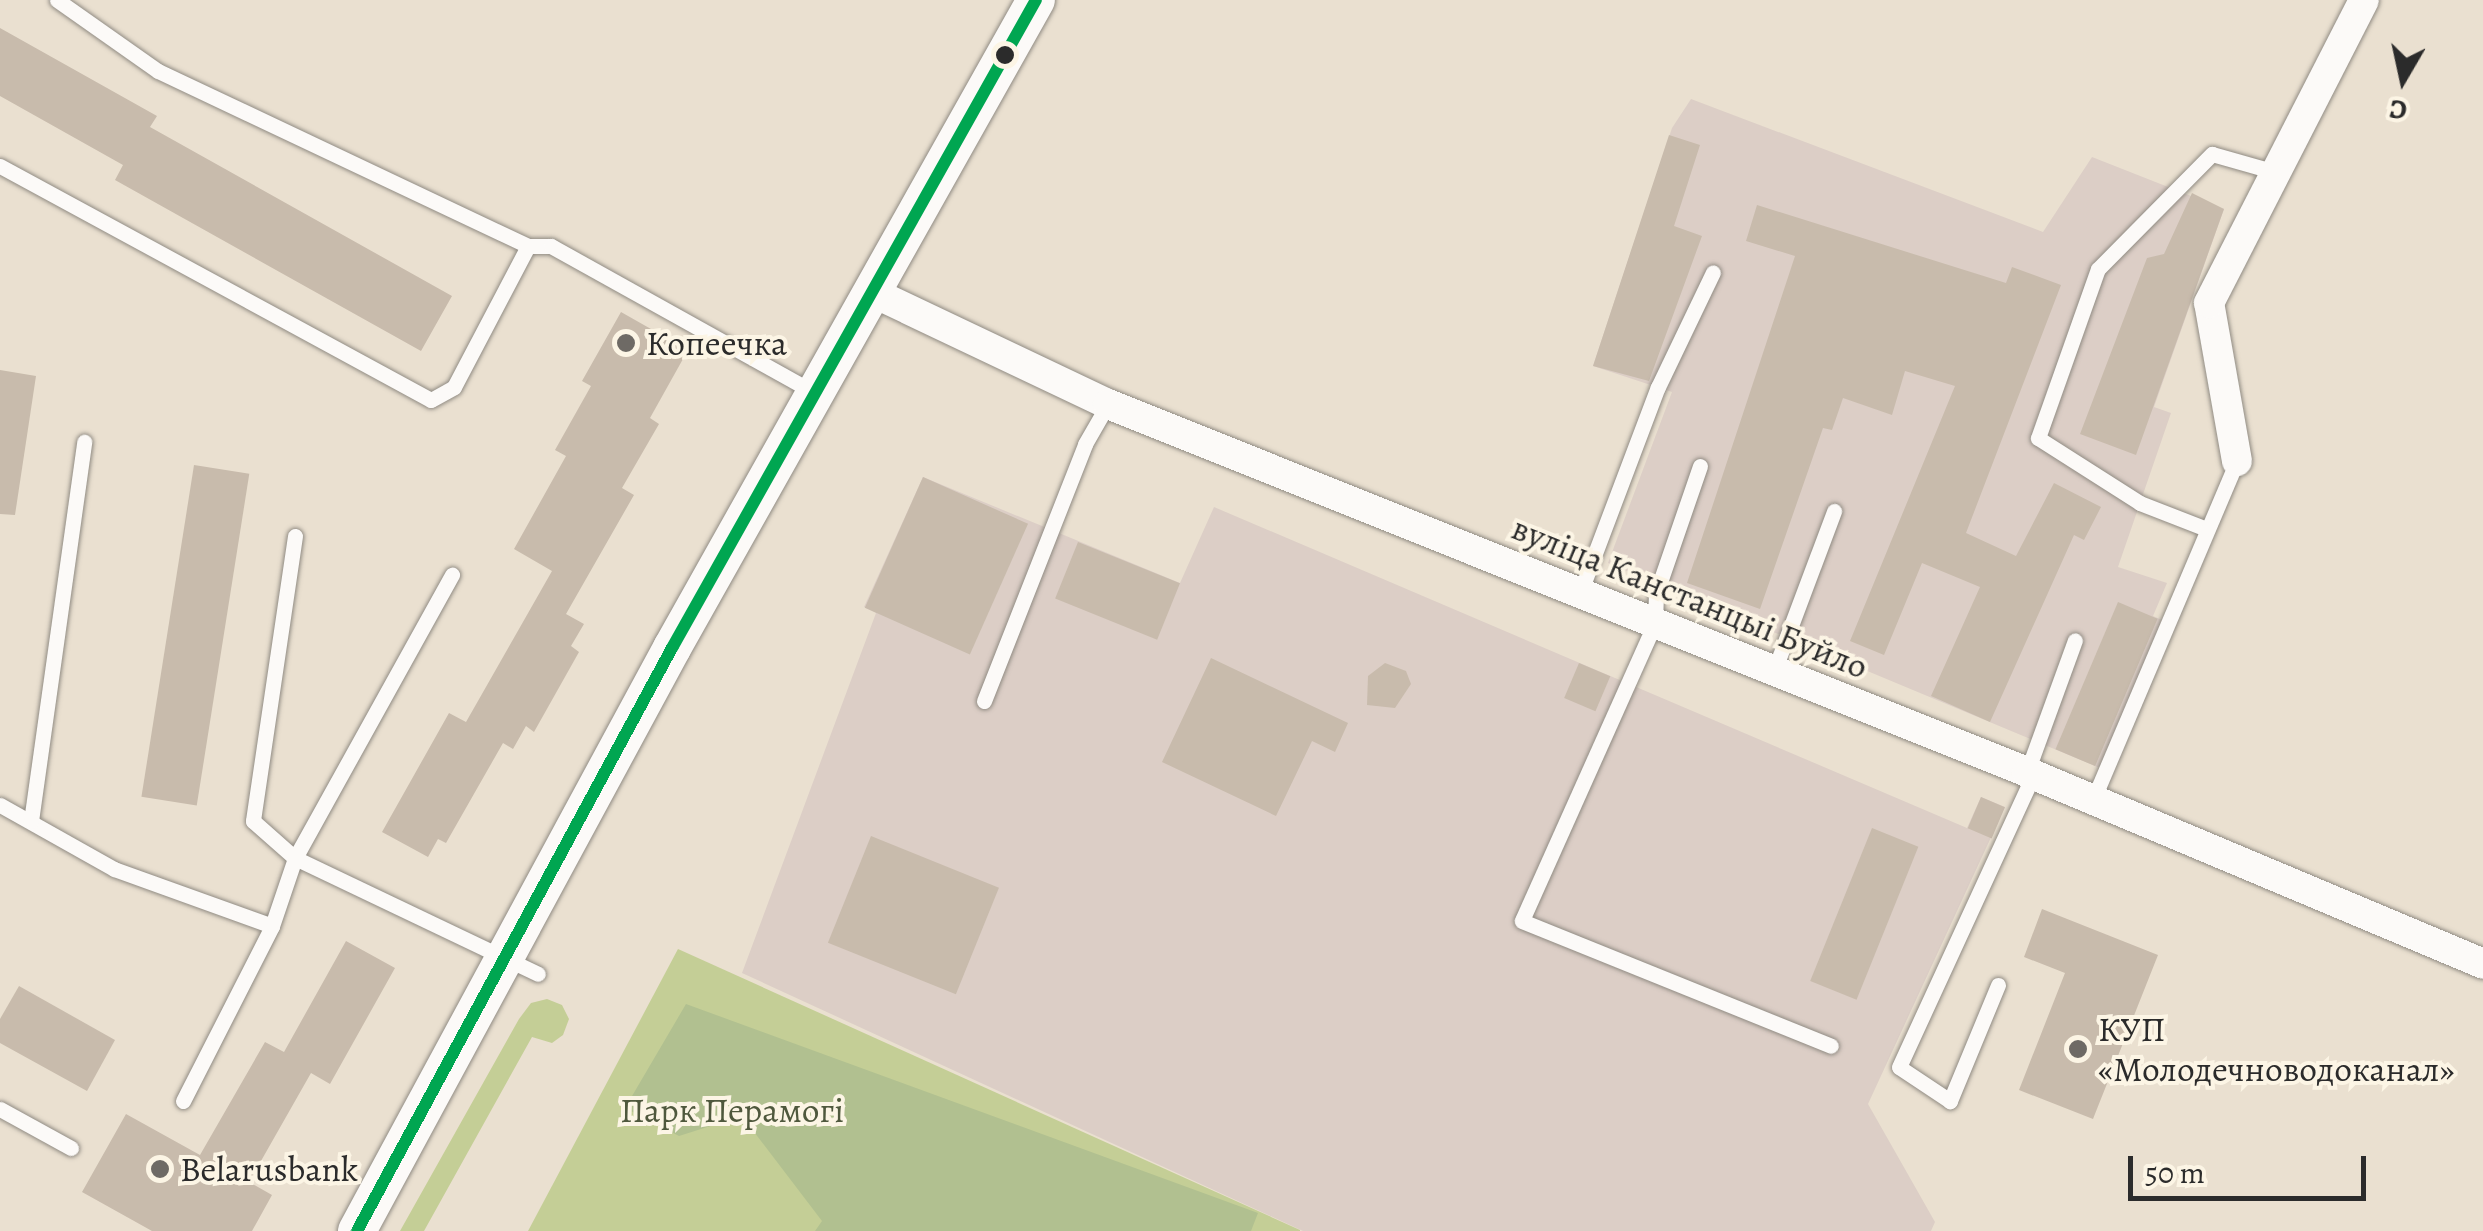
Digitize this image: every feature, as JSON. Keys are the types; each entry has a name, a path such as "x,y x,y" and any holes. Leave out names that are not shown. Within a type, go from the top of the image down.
{"street":[{"path":"357,1231 521,966 815,393 1036,0"},
{"path":"2237,461 2209,303 2364,0"},
{"name":"вуліца Канстанцыі Буйло","path":"872,292 1108,404 2094,800 2483,964"}],"lane":[{"path":"57,0 158,71 528,246 551,246 815,393"},
{"path":"2204,528 2140,503 2038,438 2098,269 2212,154 2275,172"},
{"path":"0,166 430,400 454,388 528,246"},
{"path":"1580,593 1658,387 1712,272"},
{"path":"984,701 1085,444 1108,404"},
{"path":"32,821 84,442"},
{"path":"2094,800 2204,528 2237,461"},
{"path":"1700,466 1656,594 1655,623 1522,921 1831,1046"},
{"path":"1774,671 1834,511"},
{"path":"295,536 253,821 295,858 521,966"},
{"path":"183,1102 272,926 295,858 452,575"},
{"path":"1998,985 1950,1101 1899,1067 2030,774 2075,640"},
{"path":"0,804 114,868 272,926"},
{"path":"0,1109 71,1148"}],"shaded area":[{"path":"1691,99 2043,232 2092,157 2224,209 2154,407 2171,413 2118,567 2167,583 2153,616 2162,620 2100,768 1608,563 1672,392 1593,366 1672,128"},
{"path":"923,477 1180,583 1214,507 1967,828 1981,797 2005,807 1868,1104 1935,1222 1931,1231 1303,1231 742,973 876,613 864,607"}],"green space":[{"name":"Парк Перамогі","path":"678,949 1300,1230 1300,1231 528,1231"},
{"path":"547,999 562,1005 569,1019 563,1035 552,1043 532,1037 424,1231 400,1231 519,1019 531,1003"},
{"path":"686,1004 1258,1213 1251,1231 815,1231 822,1221 742,1116 679,1136 625,1108"}],"building":[{"path":"0,28 157,116 150,127 452,296 421,351 115,180 123,165 0,96"},
{"path":"1669,135 1700,145 1674,226 1702,236 1649,381 1593,366"},
{"path":"2192,193 2224,209 2136,455 2080,434 2147,258 2164,254"},
{"path":"1757,205 2006,283 2012,267 2061,285 1966,533 2016,556 2054,483 2101,507 2084,540 2074,535 1990,722 1931,696 1980,587 1922,563 1884,655 1850,641 1955,386 1905,371 1892,415 1843,398 1832,430 1823,428 1760,609 1687,583 1795,256 1746,241"},
{"path":"621,312 688,350 650,418 659,424 622,488 634,495 566,614 584,624 571,646 579,652 534,732 526,726 513,749 503,743 446,843 438,839 428,857 382,832 449,713 466,722 552,571 514,549 566,456 555,450 591,386 582,381"},
{"path":"0,370 36,376 15,515 0,514"},
{"path":"194,465 249,474 197,806 141,797"},
{"path":"923,477 1028,524 970,654 865,608"},
{"path":"1078,542 1180,583 1157,640 1055,599"},
{"path":"2118,602 2158,619 2095,766 2055,749"},
{"path":"1211,658 1348,723 1335,752 1312,741 1276,816 1162,762"},
{"path":"1385,663 1406,671 1411,684 1395,708 1367,705 1368,676"},
{"path":"1579,663 1610,676 1595,711 1564,698"},
{"path":"1981,797 2005,807 1992,838 1968,828"},
{"path":"1872,828 1918,847 1857,1000 1810,981"},
{"path":"871,836 999,888 956,994 828,943"},
{"name":"КУП «Молодечноводоканал»","path":"2042,909 2158,955 2093,1119 2019,1090 2065,973 2024,957"},
{"path":"346,941 395,968 330,1084 311,1073 249,1182 272,1195 252,1231 152,1231 82,1192 126,1114 200,1155 265,1042 284,1052"},
{"path":"19,986 115,1040 87,1091 0,1043 0,1019"}],"transit line":[{"path":"357,1231 672,648 1036,0"}],"place":[{"name":"Копеечка","path":"626,343"},
{"name":"КУП «Молодечноводоканал»","path":"2078,1049"},
{"name":"Belarusbank","path":"160,1169"}]}
